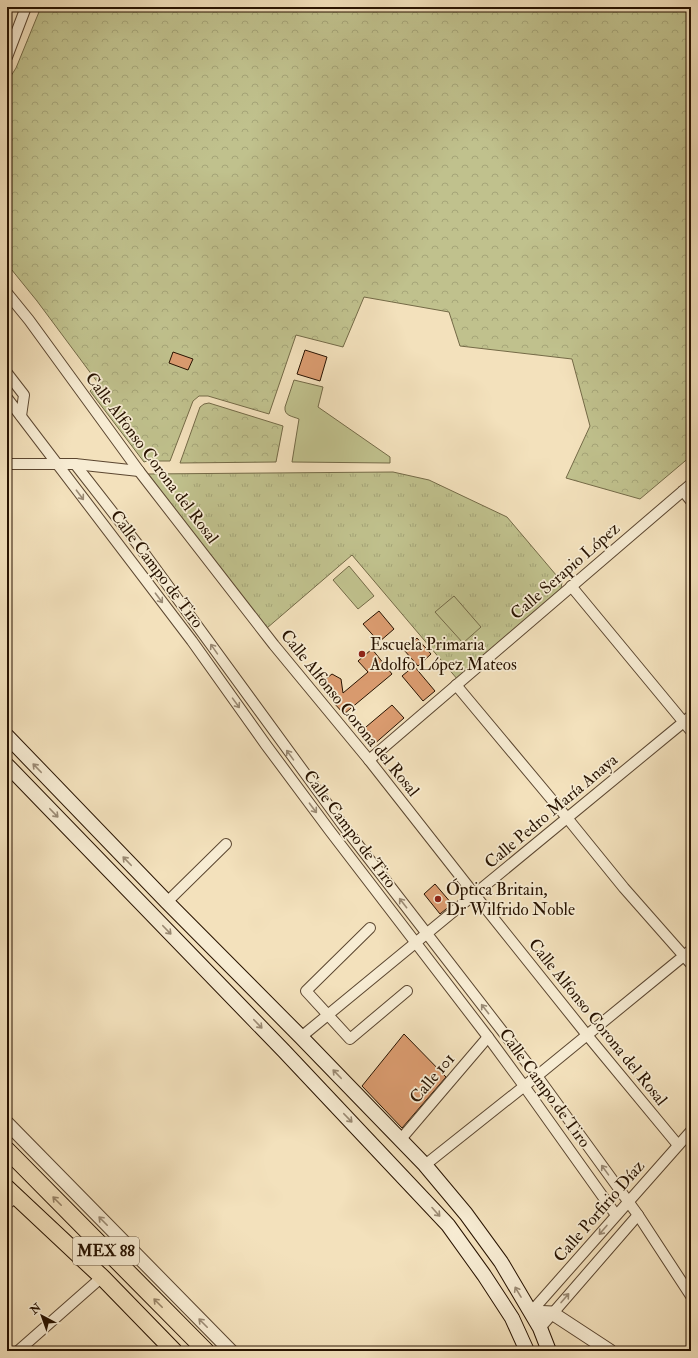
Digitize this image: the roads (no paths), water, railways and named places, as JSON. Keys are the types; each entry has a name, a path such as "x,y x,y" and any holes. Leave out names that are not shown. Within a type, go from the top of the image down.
{"main road":[{"path":"7,736 154,889 425,1165 466,1214 501,1262 540,1328 549,1351"},
{"path":"7,765 289,1056 448,1225 484,1275 512,1318 527,1351"},
{"path":"140,902 154,889"},
{"name":"MEX 88","path":"7,1150 206,1351"},
{"name":"MEX 88","path":"9,1193 102,1278 174,1351"}],"street":[{"path":"8,54 26,7"},
{"name":"Calle Alfonso Corona del Rosal","path":"7,293 29,320 140,471 274,645 369,760 587,1035 678,1146"},
{"path":"7,373 24,395 21,416"},
{"name":"Calle Campo de Tiro","path":"7,398 192,641 266,745 488,1037 616,1215"},
{"path":"7,464 75,464 140,471"},
{"name":"Calle Campo de Tiro","path":"75,464 139,546 342,824 537,1076 638,1215 691,1296"},
{"name":"Calle Serapio López","path":"369,760 691,484"},
{"path":"683,491 691,501"},
{"path":"126,554 139,546"},
{"path":"572,586 687,719 691,731"},
{"path":"192,641 202,632"},
{"path":"456,685 568,818 624,888 688,953 691,964"},
{"name":"Calle Pedro María Anaya","path":"301,1038 687,719"},
{"path":"266,745 277,737"},
{"path":"167,902 226,844"},
{"path":"370,928 306,991 350,1039 407,991"},
{"path":"425,1165 688,953"},
{"name":"Calle 101","path":"401,1139 488,1037"},
{"path":"7,1123 231,1351"},
{"name":"Calle Porfirio Díaz","path":"531,1312 691,1131"},
{"name":"Calle Porfirio Díaz","path":"540,1328 638,1215"},
{"path":"18,1351 102,1278"},
{"path":"531,1312 552,1313 610,1351"}],"place":[{"name":"Escuela Primaria Adolfo López Mateos","path":"362,654"},
{"name":"Óptica Britain, Dr Wilfrido Noble","path":"438,899"}]}
